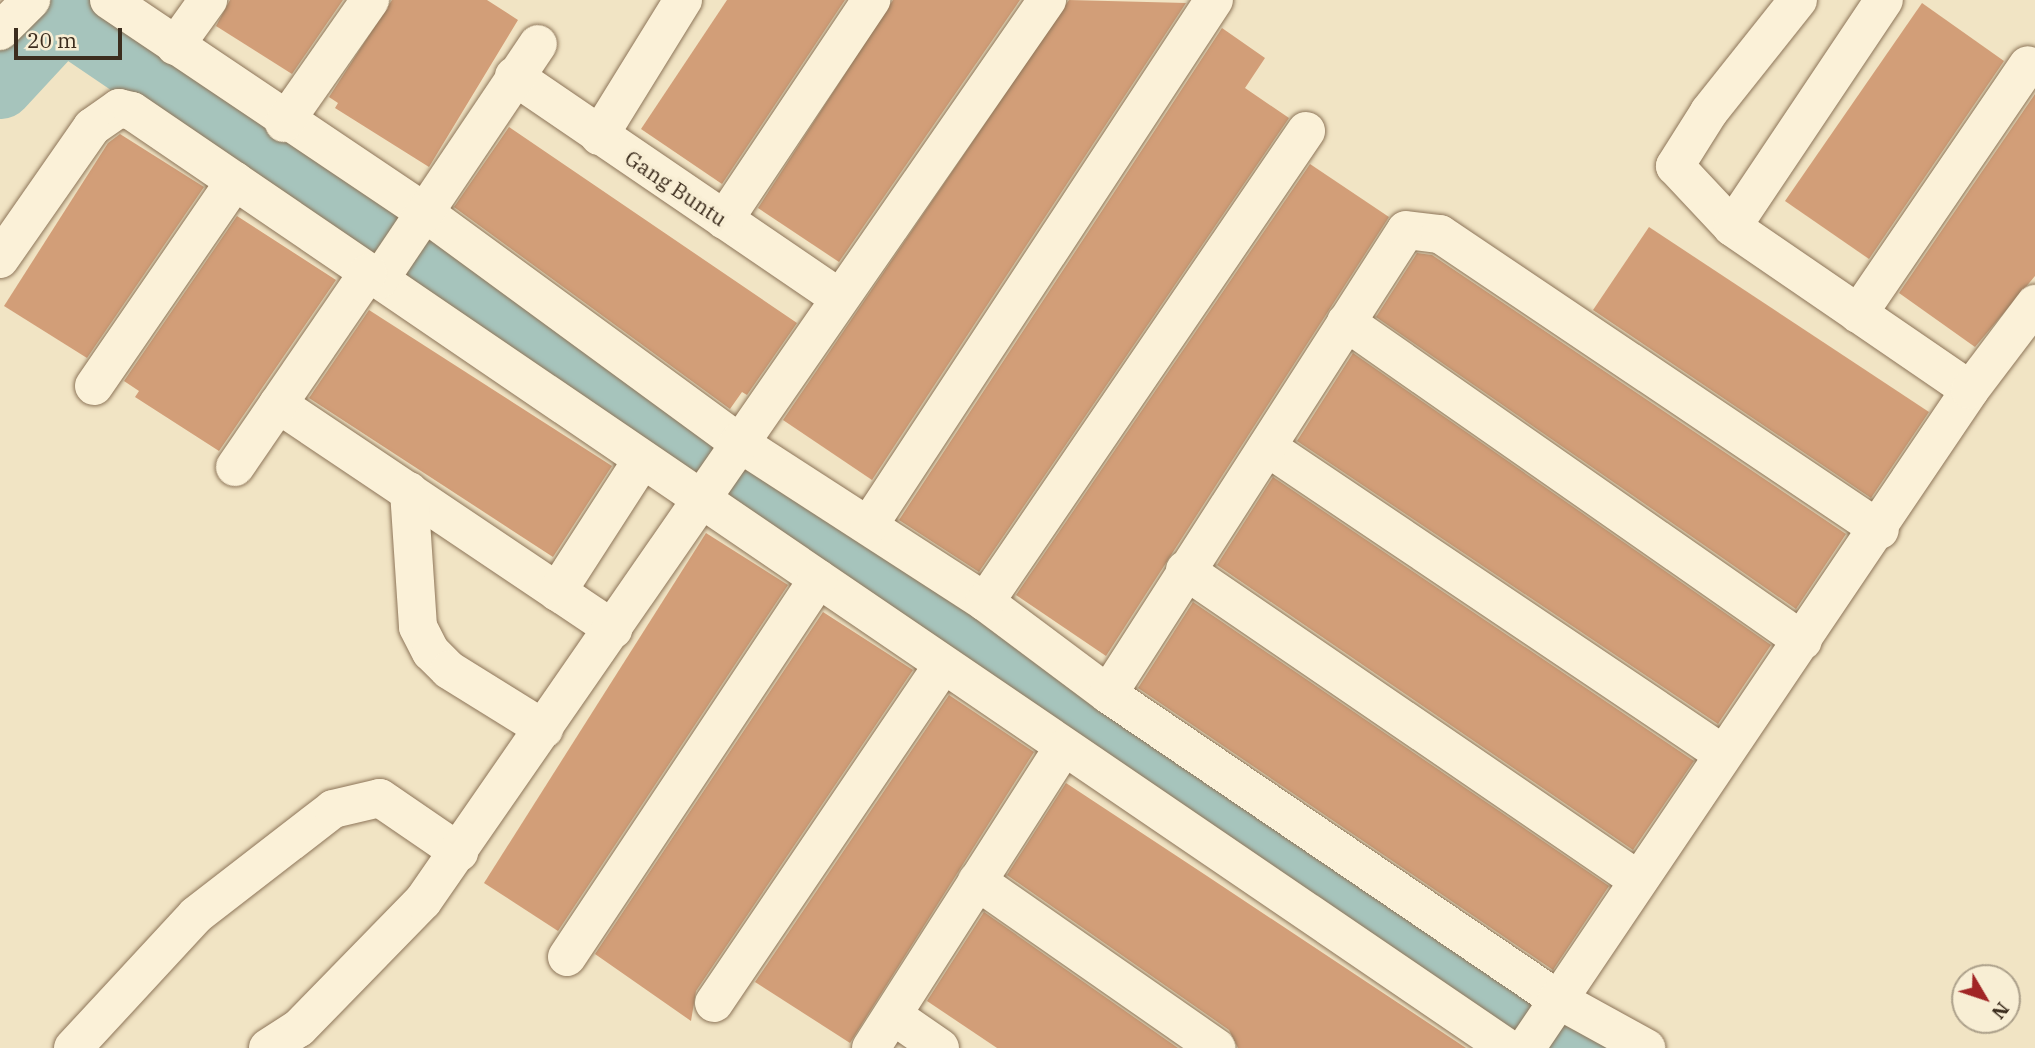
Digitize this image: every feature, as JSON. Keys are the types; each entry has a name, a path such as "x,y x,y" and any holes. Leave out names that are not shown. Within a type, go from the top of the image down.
{"street":[{"path":"0,31 31,0"},
{"path":"110,0 284,123 415,221 738,442 985,602 1108,694 1557,999 1646,1048"},
{"path":"175,47 208,0"},
{"path":"284,123 370,0"},
{"path":"637,69 652,0"},
{"path":"599,136 637,69 683,0"},
{"path":"724,220 871,0"},
{"path":"268,1048 318,1009 423,901 544,729 738,442 1047,0"},
{"path":"869,525 1214,0"},
{"path":"1798,0 1709,112 1675,166 1732,227 1970,390"},
{"path":"1732,227 1884,0"},
{"path":"235,467 278,404 377,276 538,44"},
{"path":"1858,314 2028,65"},
{"name":"Gang Buntu","path":"514,76 839,298"},
{"path":"0,259 92,127 119,108 235,181 377,276 1062,749 1507,1048"},
{"path":"985,602 1306,131"},
{"path":"94,386 235,181"},
{"path":"1108,694 1185,570 1406,230 1440,234 1880,530"},
{"path":"1526,1048 1723,754 1880,530 1970,390 2022,343 2035,304"},
{"path":"1346,322 1803,642"},
{"path":"278,404 613,628"},
{"path":"1267,447 1723,754"},
{"path":"557,592 642,460"},
{"path":"409,491 418,628 431,652 544,729"},
{"path":"1185,570 1638,880"},
{"path":"567,957 818,579"},
{"path":"714,1003 943,665"},
{"path":"871,1048 894,1016 1062,749"},
{"path":"73,1048 196,915 333,808 380,798 459,852"},
{"path":"977,881 1216,1048"},
{"path":"894,1016 940,1048"}],"building":[{"path":"230,0 343,0 292,74 216,26"},
{"path":"392,0 487,0 518,20 429,167 335,108 338,103 329,97"},
{"path":"727,0 845,0 722,184 641,129"},
{"path":"893,0 1020,0 839,262 758,208"},
{"path":"1069,0 1186,3 872,480 783,420"},
{"path":"1922,3 2004,61 1869,259 1785,201"},
{"path":"1222,28 1265,58 1245,88 1289,118 979,572 899,520"},
{"path":"2035,94 2035,276 1975,347 1899,293"},
{"path":"509,127 797,323 747,395 742,392 730,409 454,207"},
{"path":"120,134 204,187 87,358 4,306 108,143"},
{"path":"1310,164 1389,217 1106,656 1016,595"},
{"path":"237,216 336,280 219,451 135,397 139,391 124,381"},
{"path":"1649,227 1929,412 1871,498 1593,310"},
{"path":"1417,253 1432,255 1846,534 1796,609 1376,317"},
{"path":"369,310 612,466 553,557 309,398"},
{"path":"1353,353 1771,645 1718,724 1297,441"},
{"path":"1273,477 1694,761 1633,850 1217,565"},
{"path":"706,533 788,585 558,931 484,883"},
{"path":"1193,602 1609,886 1553,970 1138,688"},
{"path":"823,612 913,670 696,991 691,1021 595,954"},
{"path":"949,695 1034,752 850,1043 755,982"},
{"path":"1066,783 1466,1048 1238,1048 1229,1030 1007,875"},
{"path":"984,912 1178,1048 997,1048 927,1001"}],"waterway":[{"path":"0,86 63,18 1580,1048"}]}
